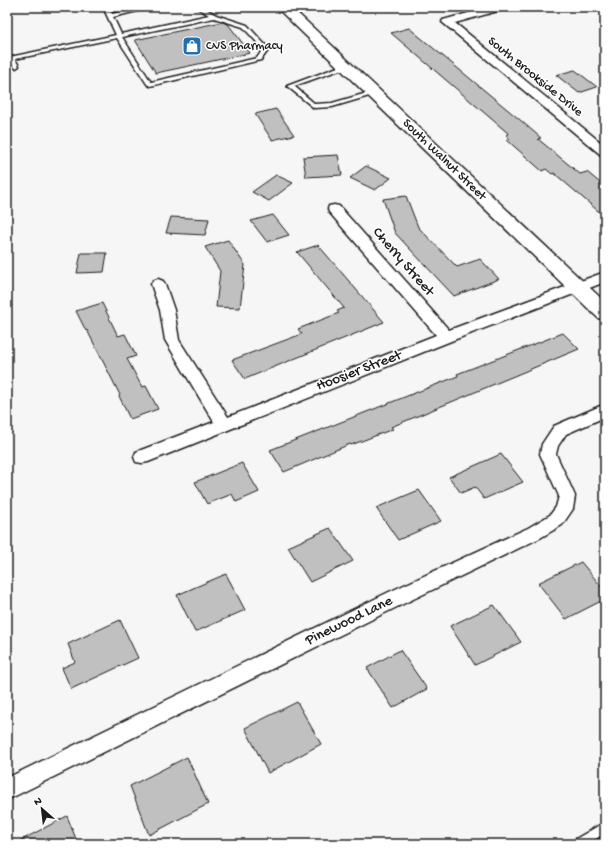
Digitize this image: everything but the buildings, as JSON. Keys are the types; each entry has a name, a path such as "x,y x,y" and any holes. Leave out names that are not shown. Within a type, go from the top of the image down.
{"main road":[{"name":"South Walnut Street","path":"283,7 605,313"}],"street":[{"name":"South Brookside Drive","path":"501,7 447,22 605,152"},
{"name":"Cherry Street","path":"334,209 446,337"},
{"name":"Hoosier Street","path":"142,457 446,337 605,277"},
{"path":"158,284 167,310 172,340 224,424"},
{"name":"Pinewood Lane","path":"7,789 396,598 534,533 556,520 564,510 567,496 548,454 550,444 560,430 605,410"}],"lane":[{"path":"106,7 119,36 150,84 259,59 266,50 246,26 214,16 199,7"},
{"path":"110,16 151,7"},
{"path":"16,66 10,59 214,16"},
{"path":"346,66 290,86 314,106 332,104 374,93"},
{"path":"578,844 605,827"}],"place":[{"name":"CVS Pharmacy","path":"192,46"}]}
